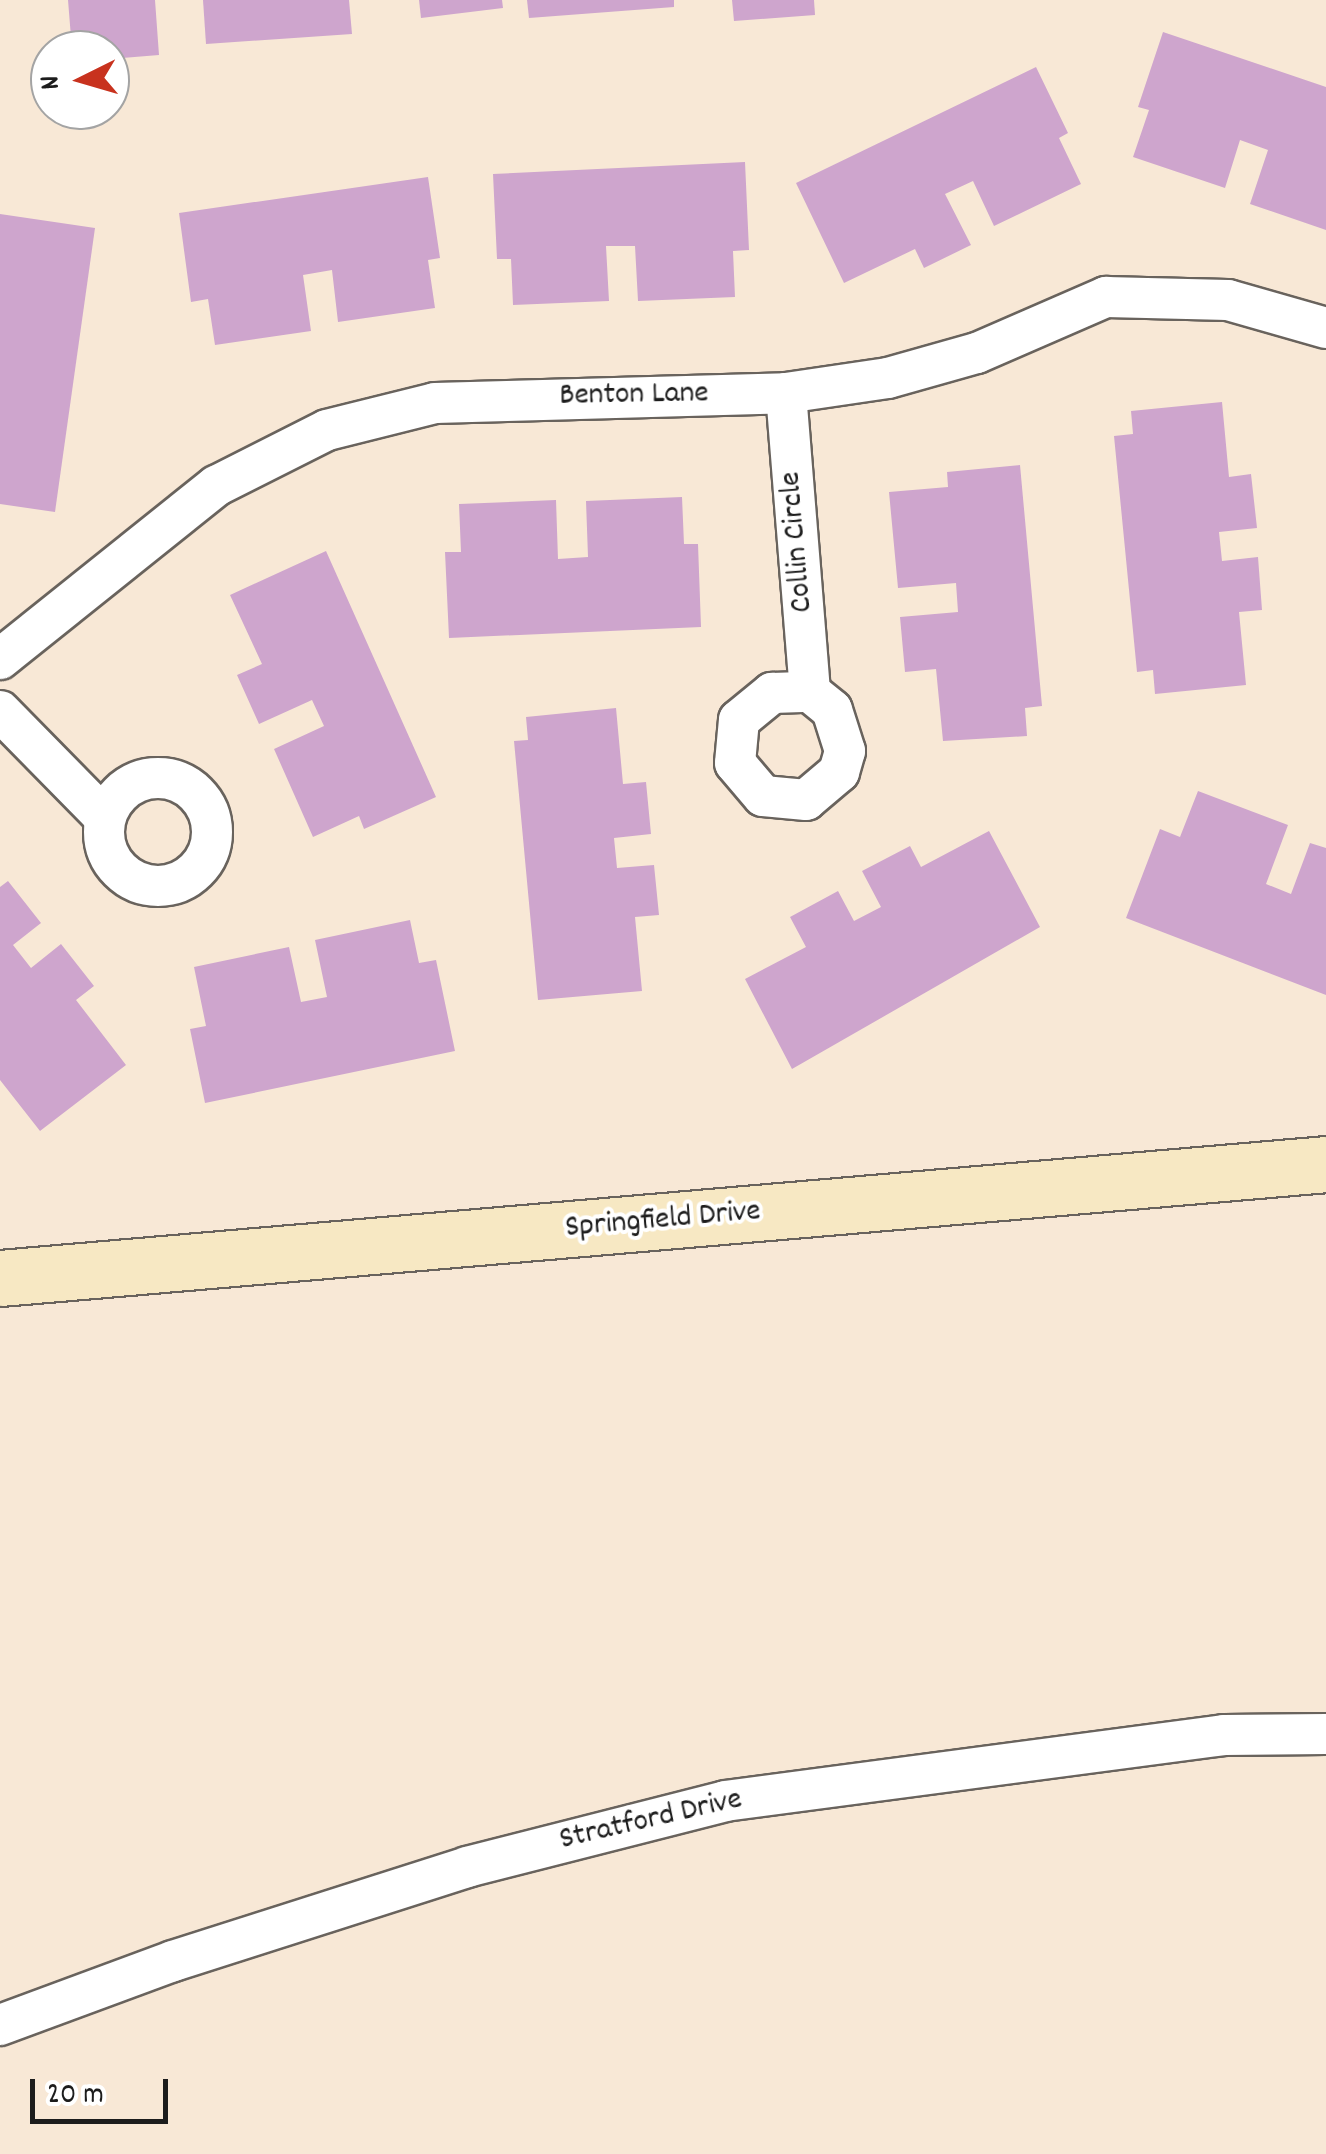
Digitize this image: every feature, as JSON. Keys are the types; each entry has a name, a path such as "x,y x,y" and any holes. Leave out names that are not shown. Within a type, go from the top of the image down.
{"street":[{"name":"Benton Lane","path":"0,659 216,486 327,430 434,404 786,393 888,378 977,352 1106,297 1228,300 1326,328"},
{"name":"Collin Circle","path":"786,393 810,692"},
{"path":"0,711 105,818"},
{"name":"Springfield Drive","path":"0,1278 1326,1164"},
{"name":"Stratford Drive","path":"0,2026 173,1961 450,1872 725,1800 1224,1735 1326,1734"}],"building":[{"path":"68,0 155,0 159,55 130,57 130,30 70,30"},
{"path":"203,0 349,0 352,34 206,44"},
{"path":"419,0 502,0 503,8 421,18"},
{"path":"527,0 674,0 674,7 529,18"},
{"path":"732,0 814,0 815,15 734,21"},
{"path":"1163,32 1326,87 1326,230 1250,204 1268,150 1240,140 1225,188 1133,157 1149,110 1138,107"},
{"path":"1036,67 1068,133 1059,138 1081,184 994,226 973,181 945,194 971,245 924,268 915,249 844,283 796,183"},
{"path":"745,162 749,250 733,251 735,297 638,301 635,246 606,246 609,301 513,305 511,259 497,259 493,174"},
{"path":"428,177 440,258 428,260 435,308 338,322 332,270 303,275 311,331 215,345 208,299 191,302 179,213"},
{"path":"0,214 95,228 55,512 0,504"},
{"path":"1222,402 1229,477 1251,474 1257,528 1219,532 1222,561 1258,557 1262,610 1239,612 1246,685 1155,694 1153,670 1137,672 1114,436 1133,434 1131,411"},
{"path":"1020,465 1042,706 1025,708 1027,736 943,741 936,669 905,672 900,617 958,612 956,583 898,588 889,492 948,487 947,472"},
{"path":"682,497 684,544 698,544 701,627 449,638 445,552 461,552 459,504 556,500 558,559 588,557 586,501"},
{"path":"326,551 436,797 364,829 359,816 313,837 274,749 324,726 312,700 259,724 237,675 262,664 230,595"},
{"path":"616,708 623,784 646,782 651,834 614,838 617,868 654,865 659,915 635,917 642,991 538,1000 514,741 528,740 526,717"},
{"path":"1198,791 1288,825 1266,884 1291,894 1310,843 1326,848 1326,995 1126,918 1160,829 1180,837"},
{"path":"989,831 1040,927 792,1069 745,979 806,947 790,917 838,891 854,921 881,907 862,871 910,846 921,867"},
{"path":"8,881 41,923 13,945 31,968 61,944 94,986 76,1000 126,1065 40,1131 0,1080 0,887"},
{"path":"410,920 419,963 436,960 455,1051 205,1103 190,1029 206,1026 194,967 289,947 301,1002 327,997 315,940"}]}
